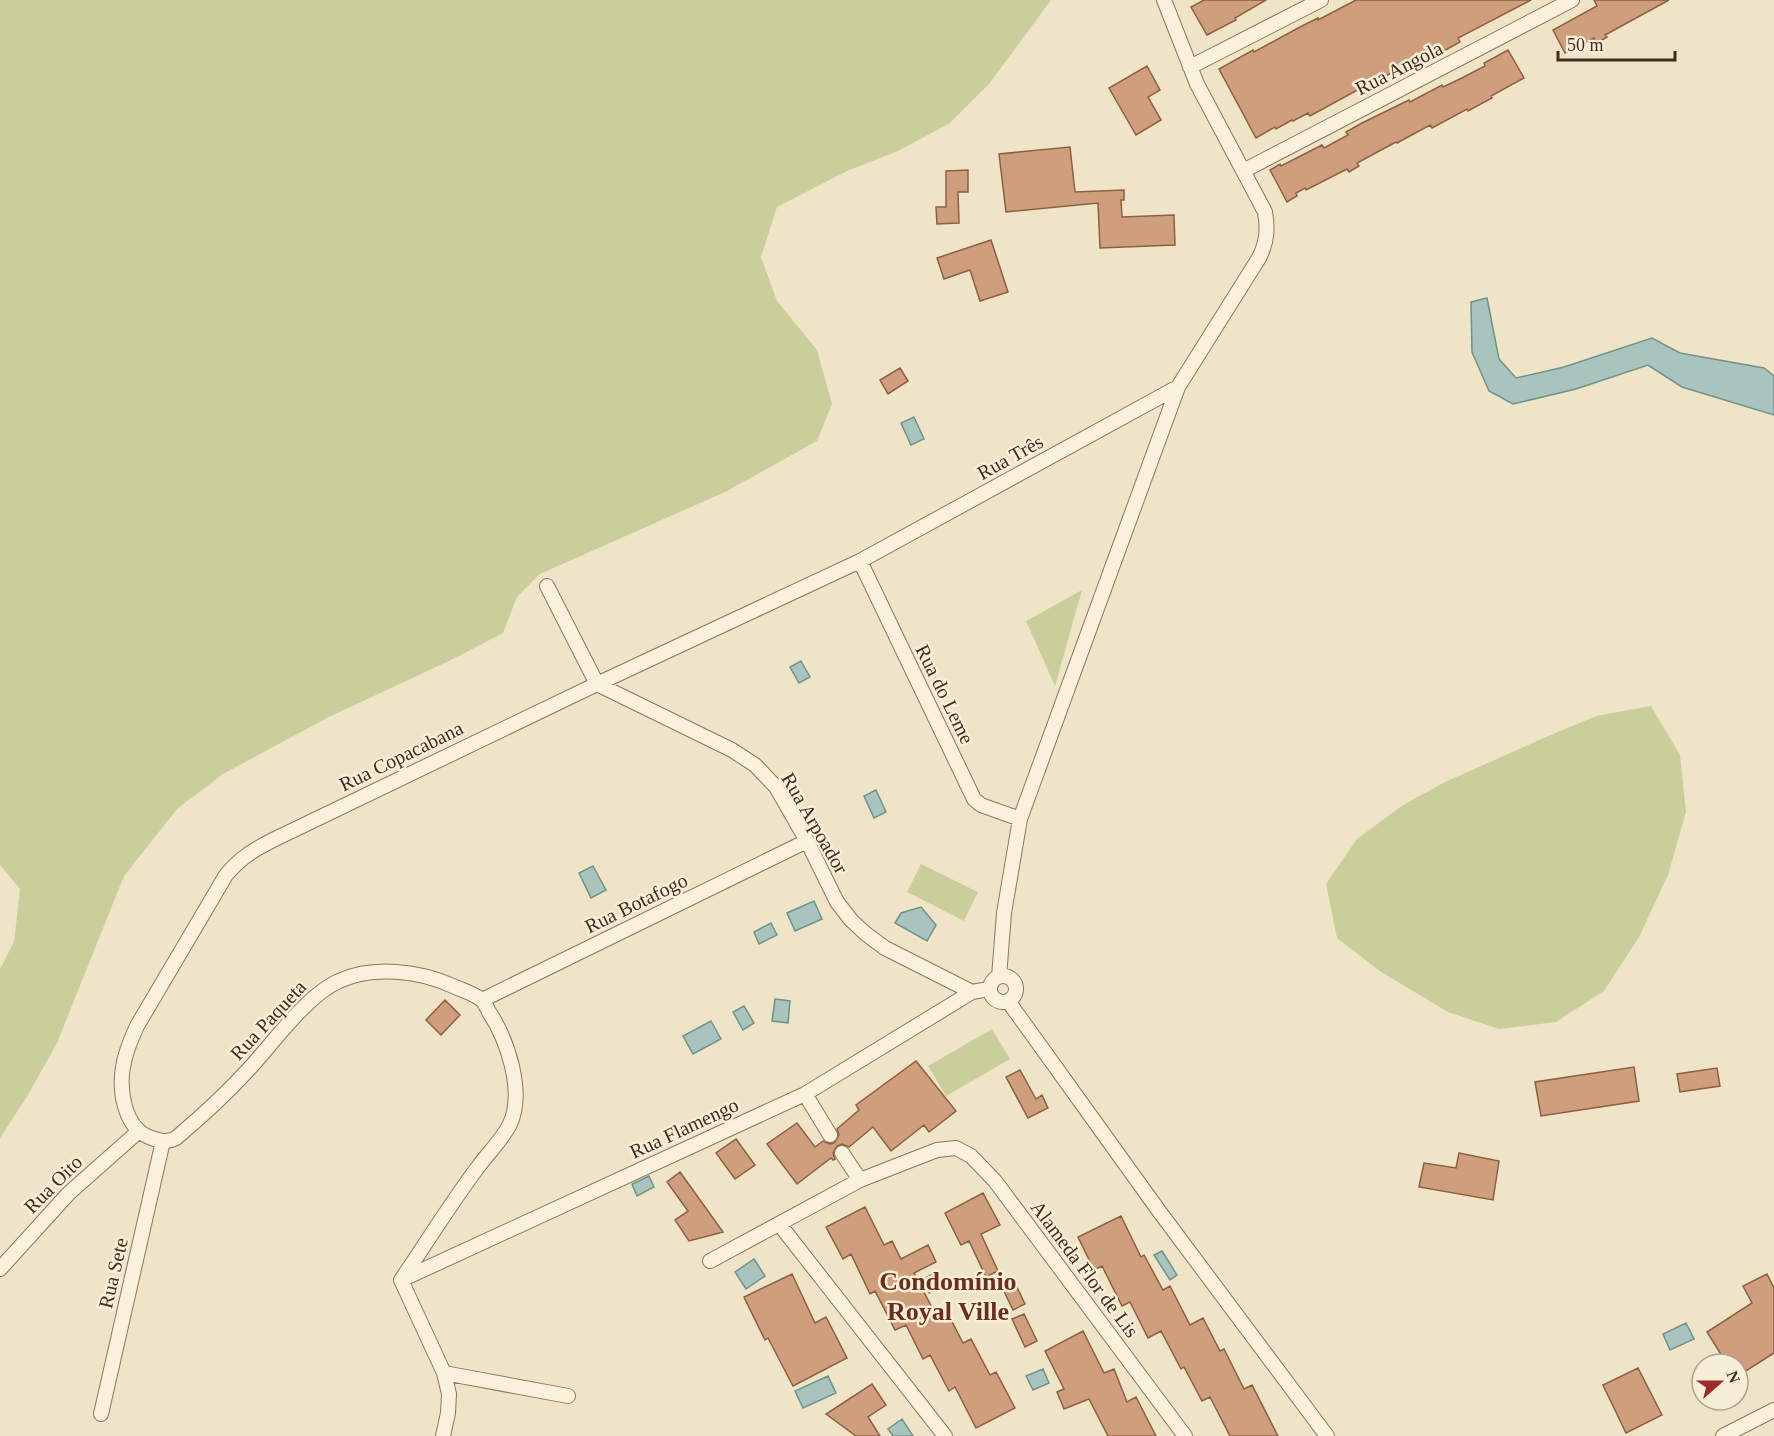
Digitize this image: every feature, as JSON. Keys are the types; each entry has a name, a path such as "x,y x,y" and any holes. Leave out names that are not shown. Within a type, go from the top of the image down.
{"street":[{"path":"999,977 1004,913 1020,819 1178,387 1264,249 1267,232 1264,212 1190,67 1164,0"},
{"path":"1190,67 1321,0"},
{"name":"Rua Angola","path":"1243,171 1572,0"},
{"name":"Rua Três","path":"860,561 1178,387"},
{"name":"Rua Copacabana","path":"139,1131 130,1121 123,1091 123,1068 128,1048 142,1016 226,875 238,861 274,839 860,561"},
{"name":"Rua do Leme","path":"860,561 974,799 981,806 1020,819"},
{"path":"547,586 597,684"},
{"name":"Rua Arpoador","path":"597,684 732,750 754,765 776,787 807,841 837,902 851,920 885,948 972,992"},
{"name":"Rua Botafogo","path":"482,1000 807,841"},
{"name":"Rua Paqueta","path":"163,1141 179,1136 247,1072 309,1002 322,990 339,980 381,972 407,973 449,984 482,1000"},
{"path":"999,977 1007,977 1016,987 1014,995 1008,1001 995,1000 990,993 992,981 999,977"},
{"path":"972,992 989,989"},
{"name":"Rua Flamengo","path":"401,1280 805,1094 972,992"},
{"path":"443,1436 449,1394 444,1373 401,1280 478,1166 498,1144 510,1122 514,1108 514,1077 500,1028 482,1000"},
{"path":"1008,1001 1159,1210 1328,1436"},
{"path":"805,1094 830,1135"},
{"path":"139,1131 163,1141"},
{"name":"Rua Oito","path":"0,1269 69,1193 139,1131"},
{"name":"Rua Sete","path":"101,1414 163,1141"},
{"name":"Alameda Flor de Lis","path":"860,1180 938,1150 956,1148 971,1156 995,1181 1185,1436"},
{"path":"710,1261 860,1180 842,1153"},
{"path":"780,1225 945,1436"},
{"path":"444,1373 568,1396"},
{"path":"1723,1436 1774,1410"}],"green space":[{"path":"0,0 1051,0 989,84 950,123 898,151 847,171 777,207 761,257 777,301 817,350 832,404 817,441 725,492 540,574 517,597 503,633 327,718 223,774 178,808 124,876 57,1043 28,1095 0,1138 0,969 14,942 20,889 0,865"},
{"path":"1082,590 1055,686 1026,621"},
{"path":"1651,706 1680,755 1686,812 1668,875 1639,937 1604,991 1556,1022 1499,1029 1448,1012 1381,972 1337,938 1326,884 1357,839 1403,805 1445,782 1596,716"},
{"path":"921,864 978,892 964,921 907,892"},
{"path":"992,1029 1010,1059 946,1096 928,1066"}],"water":[{"path":"1487,298 1499,359 1516,378 1564,367 1652,338 1680,353 1764,368 1774,376 1774,415 1682,387 1648,365 1576,389 1513,404 1489,391 1472,352 1471,302"},
{"path":"914,417 924,439 911,445 901,423"},
{"path":"801,661 810,677 799,683 790,667"},
{"path":"876,790 886,812 874,818 864,796"},
{"path":"593,866 606,890 591,898 579,873"},
{"path":"814,901 822,919 795,931 787,913"},
{"path":"921,907 936,925 927,941 895,923 901,913"},
{"path":"771,923 777,935 759,944 754,932"},
{"path":"775,999 790,1001 788,1023 772,1021"},
{"path":"744,1006 754,1023 743,1030 733,1012"},
{"path":"711,1021 721,1039 693,1054 683,1036"},
{"path":"649,1176 654,1187 637,1196 632,1184"},
{"path":"1162,1251 1177,1275 1170,1280 1154,1255"},
{"path":"754,1259 765,1276 746,1289 735,1272"},
{"path":"937,1272 943,1285 929,1293 923,1279"},
{"path":"1686,1323 1694,1339 1670,1350 1663,1334"},
{"path":"1043,1369 1049,1383 1033,1390 1026,1376"},
{"path":"828,1376 836,1393 803,1408 795,1391"},
{"path":"902,1419 913,1436 893,1436 888,1429"}],"building":[{"path":"1204,0 1266,0 1235,18 1236,20 1207,35 1191,7"},
{"path":"1356,0 1531,0 1458,38 1460,42 1433,57 1383,76 1310,116 1308,113 1256,138 1219,69"},
{"path":"1594,0 1669,0 1605,35 1607,37 1597,43 1594,38 1565,53 1553,30 1597,6"},
{"path":"1508,50 1524,78 1468,111 1467,109 1432,128 1430,125 1396,142 1357,163 1359,166 1349,172 1347,169 1306,190 1305,188 1287,202 1270,170 1322,145 1324,148 1348,135 1346,132 1362,123 1442,85 1443,87 1462,78"},
{"path":"1147,66 1160,90 1148,97 1161,120 1136,135 1109,88"},
{"path":"1070,147 1075,192 1124,190 1124,200 1121,200 1122,217 1174,215 1175,245 1100,248 1098,203 1006,212 999,154"},
{"path":"968,170 968,192 958,192 959,223 937,224 936,207 946,207 946,171"},
{"path":"991,240 1008,292 980,301 970,270 944,279 937,258"},
{"path":"900,368 908,381 888,394 880,380"},
{"path":"445,1000 460,1015 441,1035 426,1020"},
{"path":"916,1061 956,1111 929,1132 924,1125 891,1151 873,1127 849,1147 842,1144 837,1146 833,1153 835,1159 831,1158 797,1184 767,1144 797,1123 815,1147 823,1141 834,1143 839,1135 837,1129 859,1110 856,1105"},
{"path":"1634,1067 1639,1101 1541,1116 1535,1082"},
{"path":"1717,1068 1720,1086 1680,1092 1677,1074"},
{"path":"1020,1070 1036,1099 1042,1095 1048,1108 1028,1118 1006,1077"},
{"path":"736,1139 755,1165 735,1179 716,1153"},
{"path":"1459,1153 1499,1161 1493,1200 1419,1187 1424,1163 1456,1168"},
{"path":"680,1172 723,1232 689,1241 675,1220 688,1211 667,1182"},
{"path":"983,1193 1000,1225 981,1234 998,1271 986,1277 969,1241 961,1245 945,1213"},
{"path":"865,1207 884,1245 892,1241 901,1259 928,1245 936,1262 914,1273 935,1313 945,1308 963,1343 971,1339 990,1375 996,1372 1015,1408 976,1428 955,1387 949,1391 930,1355 923,1359 906,1325 895,1330 875,1291 870,1294 851,1254 843,1259 826,1227"},
{"path":"1121,1216 1141,1257 1144,1255 1163,1290 1170,1286 1190,1325 1203,1318 1220,1351 1224,1349 1244,1389 1252,1385 1278,1436 1230,1436 1210,1397 1202,1401 1184,1367 1181,1369 1161,1331 1148,1338 1130,1302 1122,1306 1102,1266 1094,1270 1078,1237"},
{"path":"792,1274 815,1323 826,1317 847,1358 793,1386 768,1338 765,1340 744,1297"},
{"path":"1767,1274 1774,1288 1774,1353 1750,1368 1750,1352 1720,1352 1707,1332 1752,1303 1743,1286"},
{"path":"1012,1277 1025,1304 1013,1310 1000,1283"},
{"path":"1024,1314 1037,1341 1025,1347 1012,1319"},
{"path":"1083,1331 1104,1373 1114,1369 1127,1402 1136,1397 1156,1436 1108,1436 1089,1399 1064,1409 1057,1392 1064,1389 1045,1351"},
{"path":"1638,1368 1662,1415 1626,1433 1603,1385"},
{"path":"872,1384 886,1405 868,1417 880,1436 856,1436 826,1414"}],"district":[{"name":"Condomínio Royal Ville","path":"948,1296"}]}
